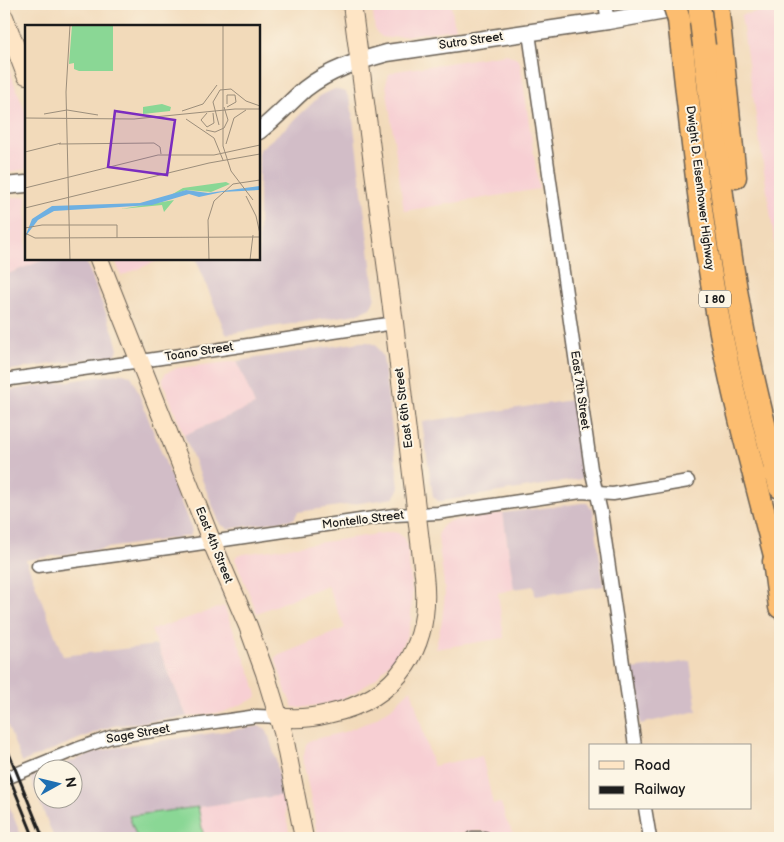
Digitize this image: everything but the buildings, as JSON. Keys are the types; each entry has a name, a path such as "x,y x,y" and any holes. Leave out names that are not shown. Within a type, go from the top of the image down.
{"highway":[{"name":"Dwight D. Eisenhower Highway","path":"699,4 702,46 738,303 757,394 780,487"},
{"path":"702,46 717,4"},
{"name":"Dwight D. Eisenhower Highway","path":"677,9 702,46 701,209 718,318 735,397 780,575"},
{"path":"772,545 780,607"}],"main road":[{"name":"East 6th Street","path":"279,717 300,720 340,712 358,706 385,688 397,678 410,660 420,636 426,611 426,595 394,323 352,4"},
{"path":"4,17 25,72"},
{"name":"East 4th Street","path":"99,260 212,542 248,626 279,717 304,838"}],"street":[{"path":"605,4 608,21"},
{"name":"Sutro Street","path":"260,130 306,89 338,70 360,60 387,54 608,21 704,4"},
{"name":"East 7th Street","path":"529,33 591,469 601,512 636,744"},
{"path":"4,186 25,184"},
{"name":"Toano Street","path":"4,380 394,323"},
{"name":"Montello Street","path":"38,566 394,515 440,513 581,492 613,494 688,481"},
{"name":"Sage Street","path":"4,779 111,737 257,716 279,717"},
{"path":"645,810 650,838"},
{"path":"472,838 485,838"}],"shaded area":[{"path":"372,4 451,4 455,29 389,38 382,37 375,31"},
{"path":"780,8 780,279 741,15"},
{"path":"506,54 515,57 520,62 539,189 404,211 386,84 389,74 396,71"},
{"path":"4,57 25,110 25,169 4,173"},
{"path":"335,89 346,92 351,103 375,297 373,303 370,308 357,314 226,334 196,260 260,260 260,149 321,95"},
{"path":"25,196 25,260 43,260 8,274 4,264 4,199"},
{"path":"43,260 85,260 114,334 118,350 115,355 4,371 4,264 8,274"},
{"path":"115,260 160,260 121,276"},
{"path":"361,342 376,345 383,357 399,487 394,498 298,512 294,519 228,529 220,524 184,435 255,405 237,361"},
{"path":"237,361 255,405 184,435 163,382 163,377 166,373 177,368"},
{"path":"123,373 130,375 133,379 192,531 189,536 26,560 63,656 157,645 187,717 113,726 22,762 4,717 4,391"},
{"path":"572,400 581,479 442,501 438,501 433,496 422,422"},
{"path":"587,503 593,510 604,586 535,596 534,586 514,589 503,513"},
{"path":"503,513 514,589 498,593 504,638 435,649 442,621 445,593 438,537 439,531 450,521"},
{"path":"391,532 398,533 407,544 412,592 411,620 407,635 398,653 376,678 355,693 335,702 300,708 293,707 286,692 275,657 345,628 327,585 257,613 235,559 237,555"},
{"path":"224,606 253,680 257,696 224,712 187,717 151,630"},
{"path":"690,661 697,711 640,724 632,669"},
{"path":"411,689 433,766 482,756 493,804 501,803 506,820 516,838 504,838 479,831 430,838 318,838 303,759 306,744 311,740 344,732 371,721 391,708"},
{"path":"260,726 266,729 269,736 283,795 199,807 204,838 54,838 43,810 82,810 82,760 75,760 96,752"},
{"path":"4,793 22,838 4,838"},
{"path":"283,795 290,838 204,838 198,807"}],"green space":[{"path":"198,807 204,838 137,838 129,816"}],"railway":[{"path":"4,741 43,838"},
{"path":"4,764 34,838"}]}
